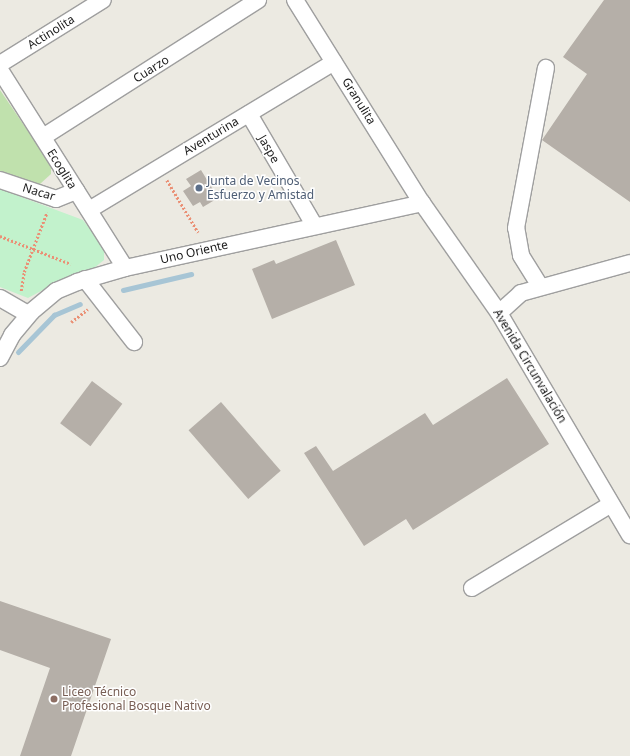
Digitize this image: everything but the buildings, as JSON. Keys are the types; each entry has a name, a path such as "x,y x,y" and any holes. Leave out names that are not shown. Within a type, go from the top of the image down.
{"street":[{"name":"Actinolita","path":"0,64 103,0"},
{"name":"Cuarzo","path":"43,137 258,0"},
{"name":"Granulita","path":"295,0 422,203"},
{"name":"Aventurina","path":"88,210 334,62"},
{"path":"540,286 521,255 516,228 546,68"},
{"name":"Ecoglita","path":"0,70 125,268"},
{"name":"Jaspe","path":"249,114 314,226"},
{"name":"Nacar","path":"0,180 53,198 61,199 76,191"},
{"name":"Uno Oriente","path":"0,358 12,335 28,314 56,291 85,279 125,268 422,203"},
{"name":"Avenida Circunvalación","path":"422,203 499,313 630,535"},
{"path":"499,313 521,294 540,286 630,263"},
{"path":"85,279 134,342"},
{"path":"0,298 28,314"},
{"path":"472,588 612,504"}],"path":[{"path":"159,167 198,232"},
{"path":"24,293 19,289 53,198"},
{"path":"0,236 71,264"},
{"path":"72,322 101,299"}],"green space":[{"path":"0,90 51,165 51,174 40,184 0,173"},
{"path":"0,189 83,220 104,248 104,260 94,268 65,278 28,298 0,287"}],"waterway":[{"path":"123,290 191,274"},
{"path":"18,352 54,315 80,304"}],"place":[{"name":"Junta de Vecinos Esfuerzo y Amistad","path":"199,188"},
{"name":"Liceo Técnico Profesional Bosque Nativo","path":"54,699"}]}
